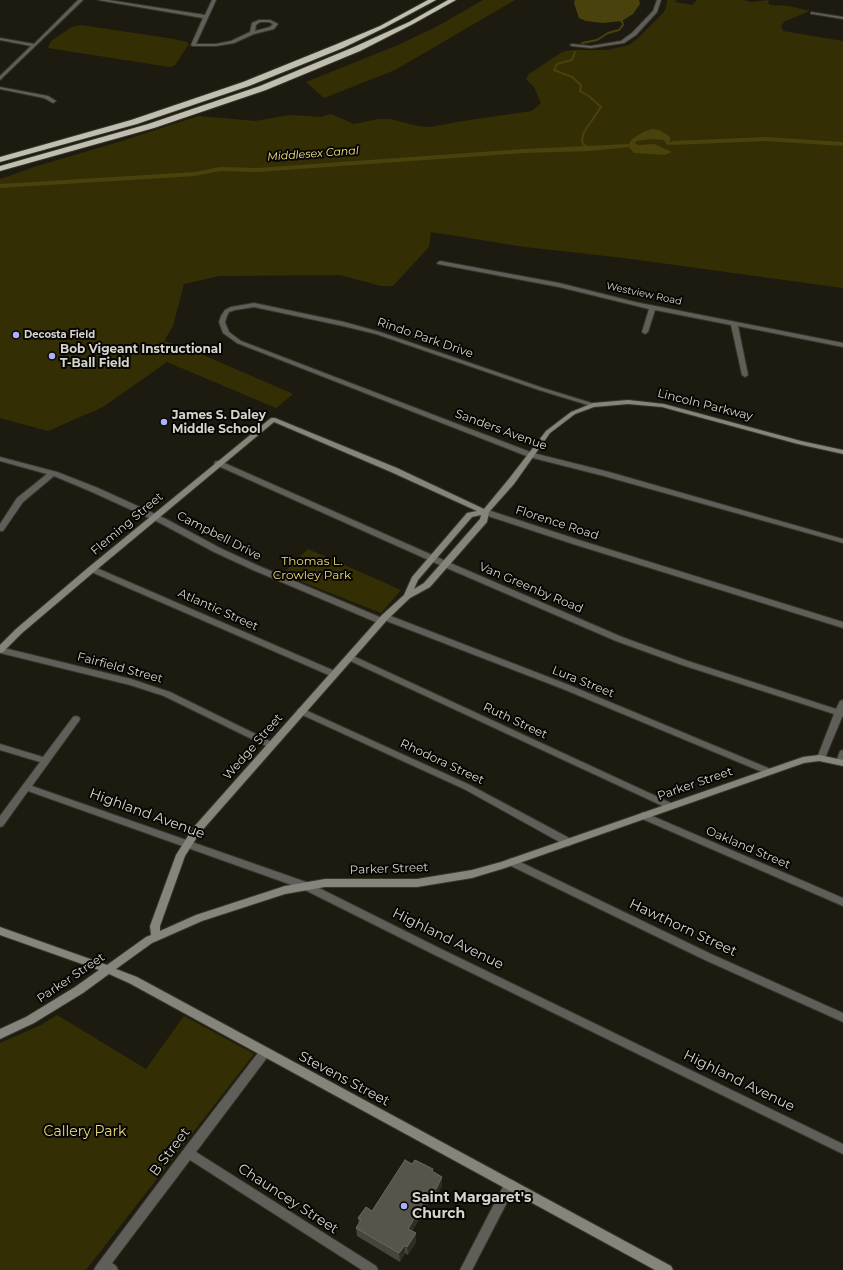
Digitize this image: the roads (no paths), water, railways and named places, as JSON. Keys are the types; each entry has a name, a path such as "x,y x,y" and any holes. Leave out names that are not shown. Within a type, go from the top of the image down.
{"highway":[{"path":"0,160 127,124 246,84 345,44 388,24 433,0"},
{"path":"0,169 152,126 251,92 357,49 411,23 453,0"}],"street":[{"path":"0,79 81,0"},
{"path":"100,0 206,17"},
{"path":"214,0 193,45 224,44 238,40 252,32 272,28 276,24 270,21 258,21 254,25 252,32"},
{"path":"572,45 598,47 622,42 634,34 655,11 659,0"},
{"path":"813,13 843,18"},
{"path":"0,39 34,45"},
{"path":"0,88 46,97 53,101"},
{"name":"Westview Road","path":"440,263 559,285 653,307 843,345"},
{"name":"Rindo Park Drive","path":"247,306 269,307 363,329 593,405"},
{"name":"Sanders Avenue","path":"247,306 233,308 227,311 224,316 222,322 223,328 226,333 235,340 531,455 613,476 843,541"},
{"path":"645,332 653,307"},
{"path":"734,323 745,374"},
{"name":"Lincoln Parkway","path":"433,559 470,515 484,512 511,482 545,435 573,412 593,405 628,402 662,405 800,443 843,452"},
{"name":"Fleming Street","path":"0,650 19,631 92,569 272,419"},
{"name":"Florence Road","path":"272,419 394,470 484,512 843,625"},
{"name":"Campbell Drive","path":"0,459 52,474 95,490 154,517 217,550 256,568 383,619"},
{"name":"Van Greenby Road","path":"218,463 433,559 651,651 841,713"},
{"path":"1,526 20,500 52,474"},
{"name":"Lincoln Parkway","path":"445,564 484,520 484,512"},
{"name":"Wedge Street","path":"407,596 415,579 433,559"},
{"name":"Wedge Street","path":"156,936 155,926 181,855 196,831 383,619 407,596 427,585 445,564"},
{"name":"Atlantic Street","path":"92,569 334,674"},
{"name":"Lura Street","path":"383,619 559,685 770,772"},
{"name":"Fairfield Street","path":"0,650 131,682 167,694 271,745"},
{"name":"Ruth Street","path":"349,657 670,806"},
{"path":"821,758 841,713 843,703"},
{"name":"Rhodora Street","path":"301,711 467,786 568,842"},
{"path":"0,824 76,719"},
{"path":"0,747 46,760"},
{"name":"Parker Street","path":"0,1034 45,1011 79,990 156,936 199,918 285,890 306,886 325,884 417,883 458,877 512,862 803,760 821,758 842,759"},
{"name":"Highland Avenue","path":"26,787 306,886 438,952 843,1149"},
{"name":"Oakland Street","path":"643,816 843,902"},
{"name":"Hawthorn Street","path":"512,862 708,956 843,1018"},
{"name":"Stevens Street","path":"0,931 108,969 133,980 667,1270"},
{"name":"B Street","path":"105,1268 188,1153 265,1052"},
{"name":"Chauncey Street","path":"188,1153 372,1270"},
{"path":"466,1270 510,1185"}],"waterway":[{"path":"582,43 597,40 608,33 619,30 623,25 622,21 619,20"},
{"path":"575,52 572,60 557,64 554,70 572,77 581,85 580,91 590,97 601,107 584,132 582,139 583,144 590,149"},
{"path":"673,143 766,139 843,144"},
{"name":"Middlesex Canal","path":"0,186 195,174 220,169 257,170 524,151 628,146"}],"place":[{"name":"Decosta Field","path":"16,335"},
{"name":"Bob Vigeant Instructional T-Ball Field","path":"52,356"},
{"name":"James S. Daley Middle School","path":"164,422"},
{"name":"Saint Margaret's Church","path":"404,1206"}],"park label":[{"name":"Thomas L. Crowley Park","path":"312,568"},
{"name":"Callery Park","path":"85,1132"}]}
